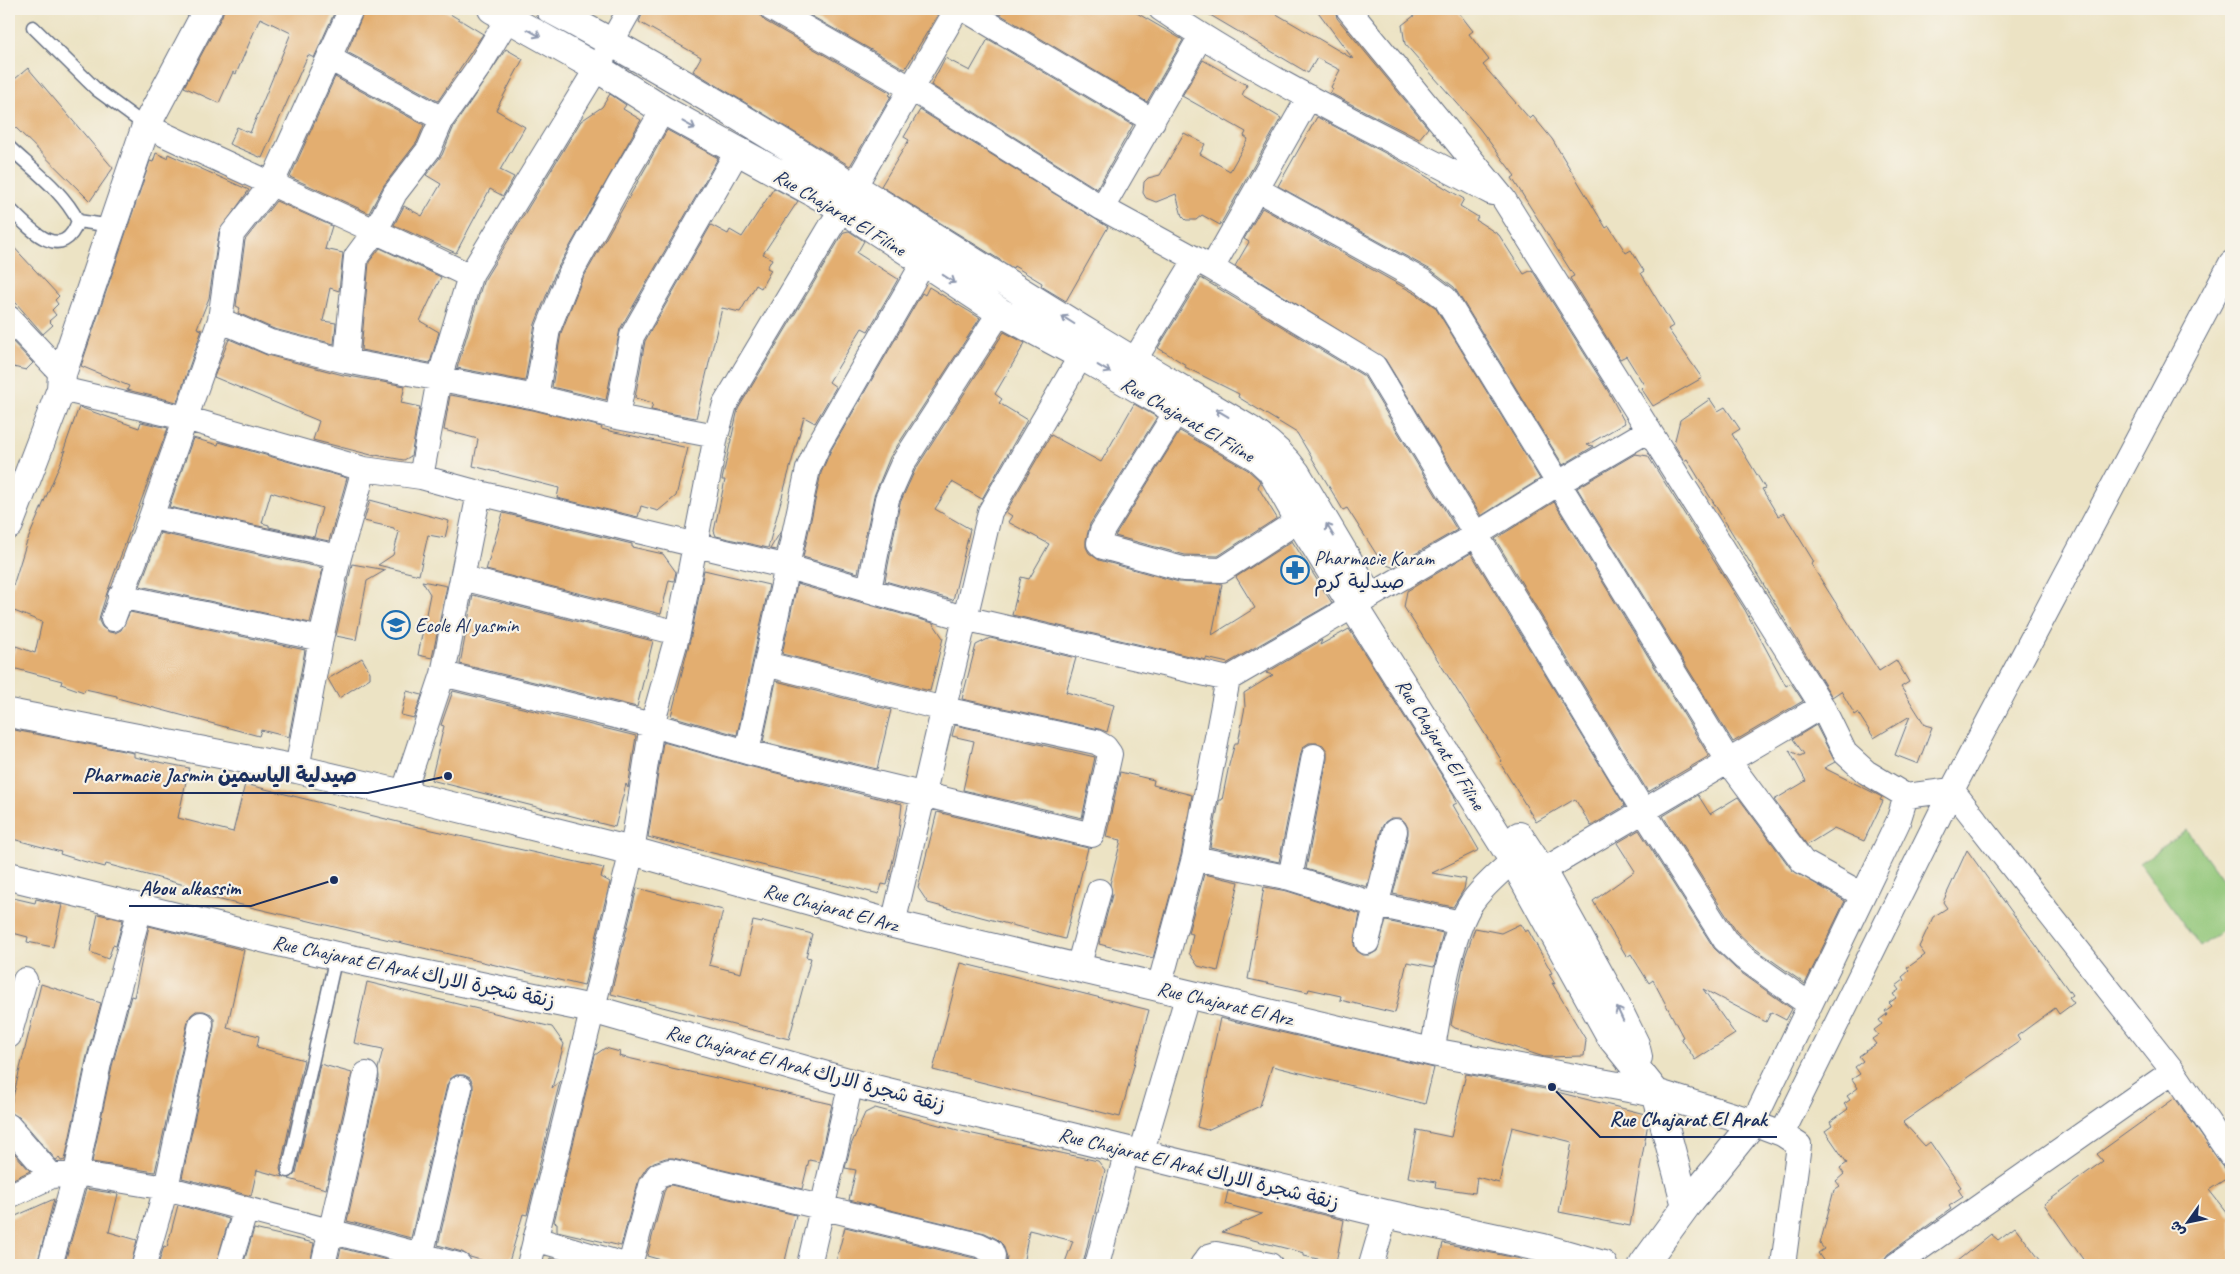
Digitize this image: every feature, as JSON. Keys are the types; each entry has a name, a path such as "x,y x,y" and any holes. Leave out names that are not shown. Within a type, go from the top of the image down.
{"street":[{"path":"9,525 15,484 62,381 146,126 208,9"},
{"path":"113,620 220,320 232,234 271,184 351,9"},
{"name":"Rue Chajarat El Filine","path":"550,9 612,42 848,197 1086,346 1176,412 1257,457 1271,470 1299,520 1362,601 1528,860 1613,999 1635,1044 1686,1206"},
{"path":"421,477 439,380 470,276 612,42 630,9"},
{"path":"772,9 912,89 1102,208 1204,264 1374,366 1478,534 1644,812 1725,940 1751,963 1810,1004"},
{"path":"529,1265 632,851 652,725 678,633 716,436 725,404 912,89 957,9"},
{"path":"964,9 1153,121"},
{"path":"1161,9 1201,36 1309,97 1503,198"},
{"path":"1348,9 1503,198 1822,706 1845,753 1866,772 1906,796 1952,790"},
{"path":"346,361 356,257 376,230 395,193 429,149 442,119 480,64 500,13"},
{"name":"Rue Chajarat El Filine","path":"500,13 737,152 848,197 924,262 1000,312 1086,346 1134,361 1250,430 1283,454 1296,473 1362,601"},
{"path":"1102,208 1201,36"},
{"path":"329,58 442,119"},
{"path":"1134,361 1258,190 1309,97"},
{"path":"536,397 548,329 569,276 663,110"},
{"path":"146,126 376,230 470,276"},
{"path":"617,417 632,336 737,152"},
{"path":"1258,190 1424,282 1445,298 1557,484 1729,762 1802,862 1863,895"},
{"path":"747,752 808,468 819,444 924,262"},
{"path":"1782,1134 1952,790 2231,264"},
{"path":"868,590 887,499 903,463 1000,312"},
{"path":"9,318 62,381 185,418 364,469 421,477 479,493 788,567 964,618 1228,679 1478,534 1557,484 1649,430"},
{"path":"220,320 270,342 346,361 536,397 617,417 716,436"},
{"path":"893,924 990,512 1086,346"},
{"path":"1176,412 1102,531 1099,543 1103,546 1183,569 1222,570 1299,520"},
{"path":"297,769 321,639 339,557 364,469"},
{"path":"403,794 444,674 479,493"},
{"path":"151,517 339,557"},
{"path":"463,578 678,633"},
{"path":"120,596 321,639"},
{"path":"444,674 652,725 747,752 1092,835 1110,754 1105,747 1083,739 944,709 766,664"},
{"path":"1159,988 1194,858 1228,679"},
{"path":"1432,1052 1446,977 1461,922 1473,901 1528,860 1644,812 1822,706"},
{"name":"Rue Chajarat El Arz","path":"9,713 297,769 403,794 632,851 893,924 1432,1052 1648,1085"},
{"path":"1290,878 1314,756"},
{"path":"1952,790 2174,1071 2231,1156"},
{"path":"1643,1265 1686,1206 1753,1123 1898,822 1906,796"},
{"path":"1367,942 1394,831"},
{"path":"1194,858 1290,878 1377,905 1461,922"},
{"name":"Rue Chajarat El Arak زنقة شجرة الاراك","path":"9,876 336,956 592,1008 851,1083 1386,1214 1543,1248 1603,1265"},
{"path":"1078,968 1099,891"},
{"path":"50,1265 76,1173 99,1063 140,908"},
{"path":"9,1036 26,980"},
{"path":"1097,1265 1188,994"},
{"path":"144,1265 166,1188 201,1024"},
{"path":"1896,1265 2174,1071"},
{"path":"323,1265 366,1074"},
{"path":"809,1265 851,1083"},
{"path":"1648,1085 1782,1134 1799,1145 1783,1265"},
{"path":"421,1260 460,1088"},
{"path":"9,1126 52,1176"},
{"path":"630,1265 651,1186 654,1179 664,1172 822,1207 986,1247 993,1256 992,1265"},
{"path":"9,1196 52,1176 76,1173 166,1188 332,1230 421,1260 459,1265"},
{"path":"228,1265 246,1209"},
{"path":"1371,1265 1386,1214"},
{"path":"535,1239 625,1265"},
{"path":"1202,1265 1209,1256 1216,1254 1270,1265"}],"lane":[{"path":"33,27 97,90 146,126"},
{"path":"9,147 62,197 71,207 78,221 73,235 63,242 48,241 32,231 9,208"},
{"path":"78,221 112,226"},
{"path":"288,1171 336,956"}],"green space":[{"path":"2187,830 2231,891 2231,924 2200,947 2140,863"}],"building":[{"path":"224,9 336,9 314,58 308,55 262,158 229,144 237,127 250,133 291,33 260,18 236,74 233,72 219,103 184,87"},
{"path":"365,9 442,9 483,34 438,101 347,52"},
{"path":"644,9 758,9 765,21 891,93 889,95 891,96 850,166 693,71 701,57 639,22"},
{"path":"799,9 941,9 905,69"},
{"path":"991,9 1130,9 1183,40 1147,102"},
{"path":"1200,9 1268,9 1353,59 1316,9 1335,9 1337,18 1428,128 1419,139 1372,115 1330,93 1340,70 1317,58 1308,73"},
{"path":"1423,9 1456,9 1473,31 1469,34 1489,60 1483,65 1530,119 1533,116 1552,139 1606,228 1609,226 1626,253 1631,250 1644,271 1641,273 1673,326 1668,329 1702,378 1653,406 1641,388 1644,385 1626,356 1620,359 1570,278 1574,276 1512,178 1515,176 1479,128 1405,44 1402,25"},
{"path":"988,39 1133,125 1097,189 931,85 945,58 970,71"},
{"path":"506,49 523,59 496,110 525,127 500,170 514,177 503,196 490,189 456,253 394,225 404,206 422,216 441,184 426,175 442,155 454,126"},
{"path":"1203,60 1247,85 1242,95 1281,118 1220,225 1202,215 1196,220 1186,220 1182,216 1176,194 1156,202 1146,198 1143,193 1144,182 1148,178 1160,175 1184,133 1205,144 1200,154 1230,171 1248,139 1244,136 1246,132 1182,96"},
{"path":"28,68 113,168 90,201 9,121 9,84"},
{"path":"335,77 424,125 417,142 384,185 369,213 290,177"},
{"path":"610,94 626,105 623,109 641,120 556,271 535,324 525,381 457,368 483,282 581,121 602,107"},
{"path":"920,110 1108,227 1066,301 1041,286 1042,283 1014,266 1013,268 881,186 909,140 904,137"},
{"path":"1317,117 1402,162 1464,199 1460,206 1478,217 1476,220 1499,235 1524,274 1532,270 1608,391 1625,423 1587,445 1594,446 1563,465 1454,287 1431,270 1278,186"},
{"path":"667,130 718,158 620,329 606,400 552,387 561,333 581,282"},
{"path":"156,153 167,158 168,154 249,190 219,232 209,298 197,328 202,330 177,402 127,390 129,386 81,366 150,161 153,162"},
{"path":"774,188 798,201 763,254 772,259 767,268 771,270 761,288 756,285 740,312 722,308 696,418 651,410 653,403 635,398 645,341 711,225 728,234 730,230 742,237"},
{"path":"276,201 332,226 325,249 343,253 339,291 330,288 323,321 336,323 334,344 274,329 238,313 240,308 236,306 245,240"},
{"path":"1262,208 1416,294 1435,307 1540,479 1481,516 1385,359 1235,266 1249,242 1244,239"},
{"path":"849,231 864,241 857,253 898,279 868,331 862,328 829,382 836,387 815,423 804,417 768,548 716,536 714,531 725,480 722,480 738,409 844,232"},
{"path":"9,242 59,296 55,300 58,304 52,310 56,315 49,321 53,325 43,334 9,295"},
{"path":"380,248 441,277 420,321 439,332 430,363 361,350 369,262"},
{"path":"1201,278 1364,376 1457,530 1392,567 1382,563 1347,508 1343,510 1297,433 1238,397 1239,394 1185,367 1186,365 1158,348"},
{"path":"929,287 980,318 890,457 874,496 858,573 803,557 821,473 831,450 922,293 925,295"},
{"path":"1004,332 1025,343 995,394 1002,399 999,403 1027,420 982,499 952,482 935,509 970,529 953,600 885,581 900,503 915,470"},
{"path":"9,338 33,363 26,370 9,366"},
{"path":"229,339 267,355 343,375 405,386 401,403 420,407 411,456 404,460 375,456 313,440 319,421 214,377"},
{"path":"450,395 533,410 602,427 601,429 688,448 676,496 658,511 641,506 638,517 557,498 559,488 473,466 478,439 444,430"},
{"path":"1710,399 1718,411 1725,407 1740,429 1732,434 1765,488 1762,489 1778,516 1784,513 1814,562 1811,564 1879,671 1896,660 1909,682 1901,687 1925,725 1932,727 1918,764 1895,755 1910,716 1874,738 1858,713 1855,715 1841,691 1832,697 1687,459 1684,461 1674,444 1680,420"},
{"path":"1134,404 1157,417 1090,524 1086,540 1086,547 1089,553 1099,560 1179,582 1222,584 1212,635 1255,608 1236,577 1292,541 1332,603 1228,663 1206,658 1206,660 1012,615 1021,577 1029,579 1049,544 1008,522 1012,516 1006,512 1051,435 1101,462"},
{"path":"79,407 139,428 141,422 168,428 107,593 99,621 102,627 109,632 115,633 121,630 130,612 305,650 289,737 261,730 259,736 117,698 117,696 85,689 84,692 61,684 62,681 9,667 16,646 35,653 42,622 9,609 9,584 13,586 26,544 66,450 63,452"},
{"path":"1180,431 1248,470 1259,480 1258,487 1277,518 1218,556 1185,555 1115,536"},
{"path":"193,438 218,445 219,442 347,478 329,541 169,507","holes":["271,492 322,508 314,537 269,527 269,525 262,523"]},
{"path":"1635,454 1648,456 1745,610 1786,686 1791,683 1803,701 1733,742 1577,488"},
{"path":"370,500 449,521 445,538 428,535 419,575 378,565 393,555 399,532 394,530 394,528 364,521"},
{"path":"1554,502 1709,756 1648,792 1495,539"},
{"path":"503,513 632,544 632,547 663,554 676,572 674,581 669,580 661,614 486,570"},
{"path":"781,531 776,550 770,549"},
{"path":"160,533 323,568 310,623 140,586"},
{"path":"1471,553 1625,806 1591,826 1575,799 1536,822 1500,763 1502,761 1404,607 1407,591"},
{"path":"352,564 386,570 367,581 356,640 336,636"},
{"path":"704,570 769,585 737,735 671,716 691,636"},
{"path":"422,581 447,586 432,658 418,655 430,594"},
{"path":"797,584 933,623 943,638 930,691 782,654"},
{"path":"473,595 653,641 637,707 460,664"},
{"path":"1349,629 1454,795 1457,803 1453,805 1479,850 1432,873 1466,879 1464,889 1453,907 1393,894 1408,834 1405,822 1399,818 1391,818 1382,827 1367,887 1306,869 1327,759 1327,751 1323,745 1317,743 1309,743 1303,747 1301,753 1279,862 1210,847 1219,800 1222,800 1235,743 1238,743 1245,707 1244,693 1273,675 1266,673 1322,640 1320,645"},
{"path":"990,638 1076,658 1066,692 1114,705 1107,732 962,699 976,645"},
{"path":"362,658 370,672 370,678 339,698 328,679"},
{"path":"776,681 891,710 877,769 763,742"},
{"path":"407,691 422,695 414,718 401,715"},
{"path":"453,691 636,736 628,788 626,784 615,827 431,780 444,726 441,725"},
{"path":"955,725 1095,757 1082,818 963,790 974,741 952,736"},
{"path":"1816,725 1835,762 1824,768 1882,797 1880,800 1883,801 1864,841 1834,828 1807,845 1774,800 1806,781 1789,750 1800,756 1804,754 1793,739"},
{"path":"9,729 134,753 134,757 189,768 178,818 233,832 245,784 414,826 604,868 601,877 610,882 584,986 191,893 192,887 106,864 105,867 60,854 61,852 9,838"},
{"path":"663,742 744,765 902,804 898,839 887,885 882,884 879,894 648,837"},
{"path":"1120,772 1154,780 1153,785 1192,795 1181,855 1153,958 1099,944 1112,895 1110,884 1121,840 1106,837"},
{"path":"1698,795 1710,814 1738,797 1792,870 1845,901 1805,984 1753,947 1736,931 1663,816"},
{"path":"937,812 1088,848 1065,939 928,903 918,888"},
{"path":"1639,830 1714,948 1736,969 1792,1009 1786,1020 1771,1012 1766,1022 1703,989 1735,1034 1695,1060 1681,1038 1683,1037 1653,980 1649,983 1631,954 1627,957 1593,901 1635,871 1617,843"},
{"path":"1967,850 2072,995 2069,997 2074,1003 2059,1014 2055,1008 2017,1036 2020,1041 1903,1122 1925,1146 1930,1142 1961,1187 1958,1189 1963,1197 1949,1206 1951,1209 1888,1254 1877,1265 1826,1265 1818,1253 1824,1249 1820,1244 1834,1190 1840,1186 1836,1181 1844,1174 1840,1168 1847,1163 1825,1131 1832,1126 1830,1122 1848,1109 1844,1104 1850,1100 1847,1096 1858,1088 1852,1079 1860,1074 1855,1067 1863,1061 1859,1056 1876,1044 1872,1039 1878,1035 1874,1030 1882,1024 1879,1020 1887,1014 1885,1011 1892,1006 1889,1003 1896,998 1893,994 1899,990 1896,986 1904,980 1902,977 1909,971 1907,968 1925,955 1919,947 1933,917 1947,908 1943,902"},
{"path":"1204,874 1239,882 1218,971 1198,966 1189,953 1193,934 1188,933"},
{"path":"1264,887 1287,891 1360,914 1354,945 1357,951 1363,955 1370,955 1377,951 1386,921 1443,933 1434,967 1407,962 1395,1013 1340,1000 1341,996 1309,989 1308,992 1248,979"},
{"path":"637,888 723,910 709,965 741,973 753,921 762,923 763,921 812,934 806,957 811,958 789,1039 611,994"},
{"path":"9,897 35,903 36,899 62,905 53,947 27,942 28,937 9,932"},
{"path":"98,914 123,920 116,946 113,945 108,959 90,952"},
{"path":"1520,924 1525,932 1528,930 1552,973 1549,974 1555,984 1552,983 1586,1040 1584,1056 1544,1057 1455,1028 1451,1025 1465,957 1475,928 1501,933"},
{"path":"149,926 244,950 227,1028 259,1036 257,1047 304,1060 280,1169 283,1177 257,1170 251,1196 182,1178 214,1027 214,1019 211,1014 204,1011 196,1011 188,1021 155,1172 92,1162 112,1066 131,996 134,997"},
{"path":"961,963 1149,1010 1120,1117 933,1070"},
{"path":"367,982 552,1027 564,1044 552,1088 560,1081 527,1215 523,1214 509,1262 501,1260 498,1265 438,1245 473,1091 473,1084 470,1078 464,1075 456,1075 450,1079 447,1085 411,1238 347,1221 379,1077 378,1069 383,1049 354,1043"},
{"path":"41,984 101,1003 86,1060 65,1160 61,1161 59,1158 56,1160 19,1117 9,1113"},
{"path":"1220,1018 1434,1068 1425,1104 1272,1066 1260,1106 1207,1130 1197,1127"},
{"path":"605,1048 620,1052 619,1056 832,1104 819,1162 809,1160 802,1189 673,1158 666,1158 654,1162 647,1167 639,1179 621,1246 557,1231 557,1223 554,1222 595,1055"},
{"path":"320,1064 352,1073 326,1189 289,1179 296,1173"},
{"path":"1466,1074 1545,1089 1645,1114 1648,1123 1630,1226 1559,1212 1572,1142 1512,1127 1499,1183 1477,1177 1475,1193 1435,1187 1436,1182 1408,1177 1417,1130 1451,1137"},
{"path":"2175,1098 2230,1176 2209,1190 2231,1218 2231,1265 2087,1265 2044,1204 2103,1161 2097,1154"},
{"path":"875,1108 973,1134 1098,1161 1105,1170 1084,1260 1077,1265 1064,1265 1073,1241 1029,1230 1023,1265 1006,1264 1007,1257 1003,1245 997,1239 985,1233 849,1200 856,1170 845,1168 851,1145 865,1113"},
{"path":"9,1147 30,1171 9,1181"},
{"path":"671,1185 796,1215 784,1265 679,1265 647,1256 664,1192 667,1186"},
{"path":"86,1189 118,1194 109,1232 137,1240 131,1265 64,1265"},
{"path":"1228,1191 1344,1220 1336,1263 1304,1256 1304,1253 1222,1232 1262,1214 1225,1204"},
{"path":"54,1199 37,1265 9,1265 9,1219"},
{"path":"178,1205 229,1219 216,1265 158,1265 164,1246 167,1247"},
{"path":"845,1227 974,1258 979,1260 979,1265 835,1265"},
{"path":"2015,1227 2044,1265 1952,1265 1991,1234 1998,1240"},
{"path":"254,1229 314,1243 310,1265 243,1265"},
{"path":"1443,1243 1521,1259 1521,1265 1438,1265"},
{"path":"341,1248 406,1265 337,1265"},
{"path":"550,1258 576,1265 548,1265"}],"place":[{"name":"Pharmacie Karam صيدلية كرم","path":"1295,570"},
{"name":"Ecole Al yasmin","path":"396,625"},
{"name":"Pharmacie Jasmin صيدلية الياسمين","path":"448,776"},
{"name":"Abou alkassim","path":"334,880"},
{"name":"Rue Chajarat El Arak","path":"1552,1087"}]}
